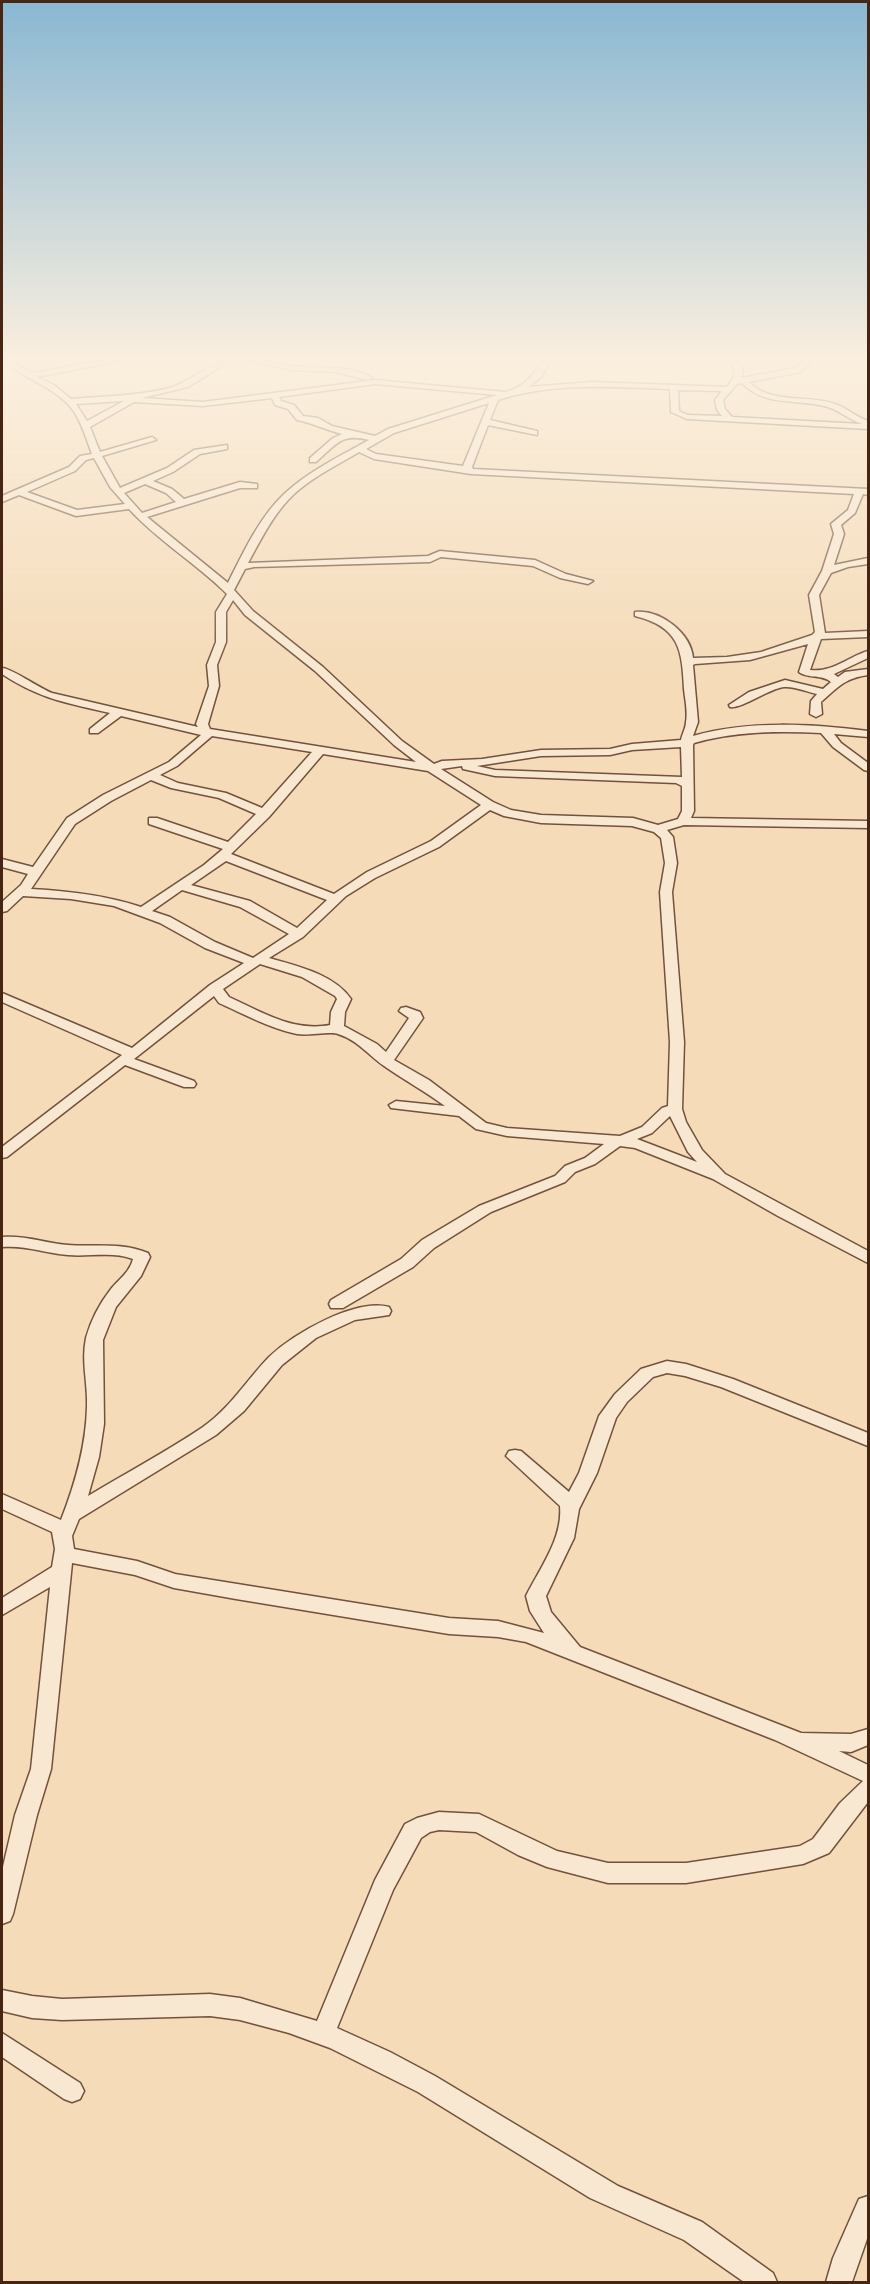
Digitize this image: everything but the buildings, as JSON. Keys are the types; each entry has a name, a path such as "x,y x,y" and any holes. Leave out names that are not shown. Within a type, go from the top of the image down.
{"street":[{"path":"2,499 75,466"},
{"path":"104,466 119,492 131,506 231,591 249,613 319,669 375,723 434,768 489,805 508,813 541,819 633,822 658,829 667,837 671,849 671,863 666,892 677,1042 675,1109 686,1136 696,1152 720,1177"},
{"path":"119,492 177,466"},
{"path":"2,908 20,892 71,822 98,803 151,776 189,753 207,736 202,723 202,715 214,686 212,665 221,642 221,612 259,533 286,497 316,473 329,466"},
{"path":"444,466 482,473 864,492 852,511 835,526 839,534 827,571 814,595 820,632 816,637 804,672 837,676 868,672"},
{"path":"146,481 169,491 184,504"},
{"path":"141,516 233,487 254,486"},
{"path":"19,492 76,513 131,506"},
{"path":"242,567 254,564 430,559 440,554 535,562 563,576 588,581"},
{"path":"827,571 846,564 868,561"},
{"path":"639,615 660,618 684,645 692,722 688,732 688,811 683,821"},
{"path":"686,664 696,658 724,660 765,655 816,637 868,634"},
{"path":"816,714 814,705 837,676 868,654"},
{"path":"4,671 29,687 48,695 205,732 434,768 442,764 482,762 540,753 610,752 632,747 688,742 719,732 825,730 868,734"},
{"path":"734,705 753,694 785,683 825,693"},
{"path":"94,731 120,711"},
{"path":"825,730 837,745 868,768"},
{"path":"142,913 163,894 183,886 227,851 265,814 321,749"},
{"path":"452,763 495,773 671,779 687,784"},
{"path":"151,776 175,786 222,795 265,814"},
{"path":"2,1154 215,988 297,934 335,898 371,875 435,844 489,805"},
{"path":"153,821 335,898"},
{"path":"658,829 683,821 868,825"},
{"path":"2,863 36,872"},
{"path":"183,886 197,892 245,904 297,934"},
{"path":"20,892 100,899 165,920 210,945 256,961 274,963 337,988 344,999 338,1012 337,1028"},
{"path":"215,988 224,1000 282,1026 320,1031 337,1028 372,1047 387,1061 424,1083 481,1125 507,1132 628,1141 638,1144 720,1177 784,1213 839,1240 868,1258"},
{"path":"2,998 189,1084"},
{"path":"387,1061 416,1018 415,1015 406,1011"},
{"path":"396,1104 461,1112"},
{"path":"337,1304 407,1263 428,1244 485,1209 560,1179 578,1164 590,1161 618,1142 647,1130 667,1111 675,1109"},
{"path":"2,1242 28,1242 63,1250 122,1252 142,1257 137,1270 114,1296 97,1330 92,1365 96,1383 93,1437 88,1466 63,1553 41,1769 26,1815 2,1914"},
{"path":"73,1514 210,1431 238,1407 276,1361 310,1334 352,1315 383,1311"},
{"path":"570,1508 588,1473 609,1416 621,1398 647,1373 667,1367 686,1370 727,1383 868,1440"},
{"path":"515,1456 569,1503 572,1514 567,1529 536,1596 537,1608 546,1622 574,1652"},
{"path":"2,1501 59,1527 63,1553"},
{"path":"2,1607 63,1553"},
{"path":"63,1553 137,1568 174,1581 236,1592 449,1626 498,1629 528,1635 795,1740 868,1774"},
{"path":"795,1740 851,1743 868,1737"},
{"path":"323,2034 382,1887 413,1831 425,1824 439,1821 479,1823 526,1848 555,1860 608,1873 686,1873 802,1856 821,1846 848,1809 868,1788"},
{"path":"2,2001 43,2009 77,2011 196,2003 241,2009 323,2034 382,2059 474,2110 601,2190 683,2226 739,2262 764,2283"},
{"path":"2,2044 72,2091"},
{"path":"840,2283 846,2258 868,2208"}]}
